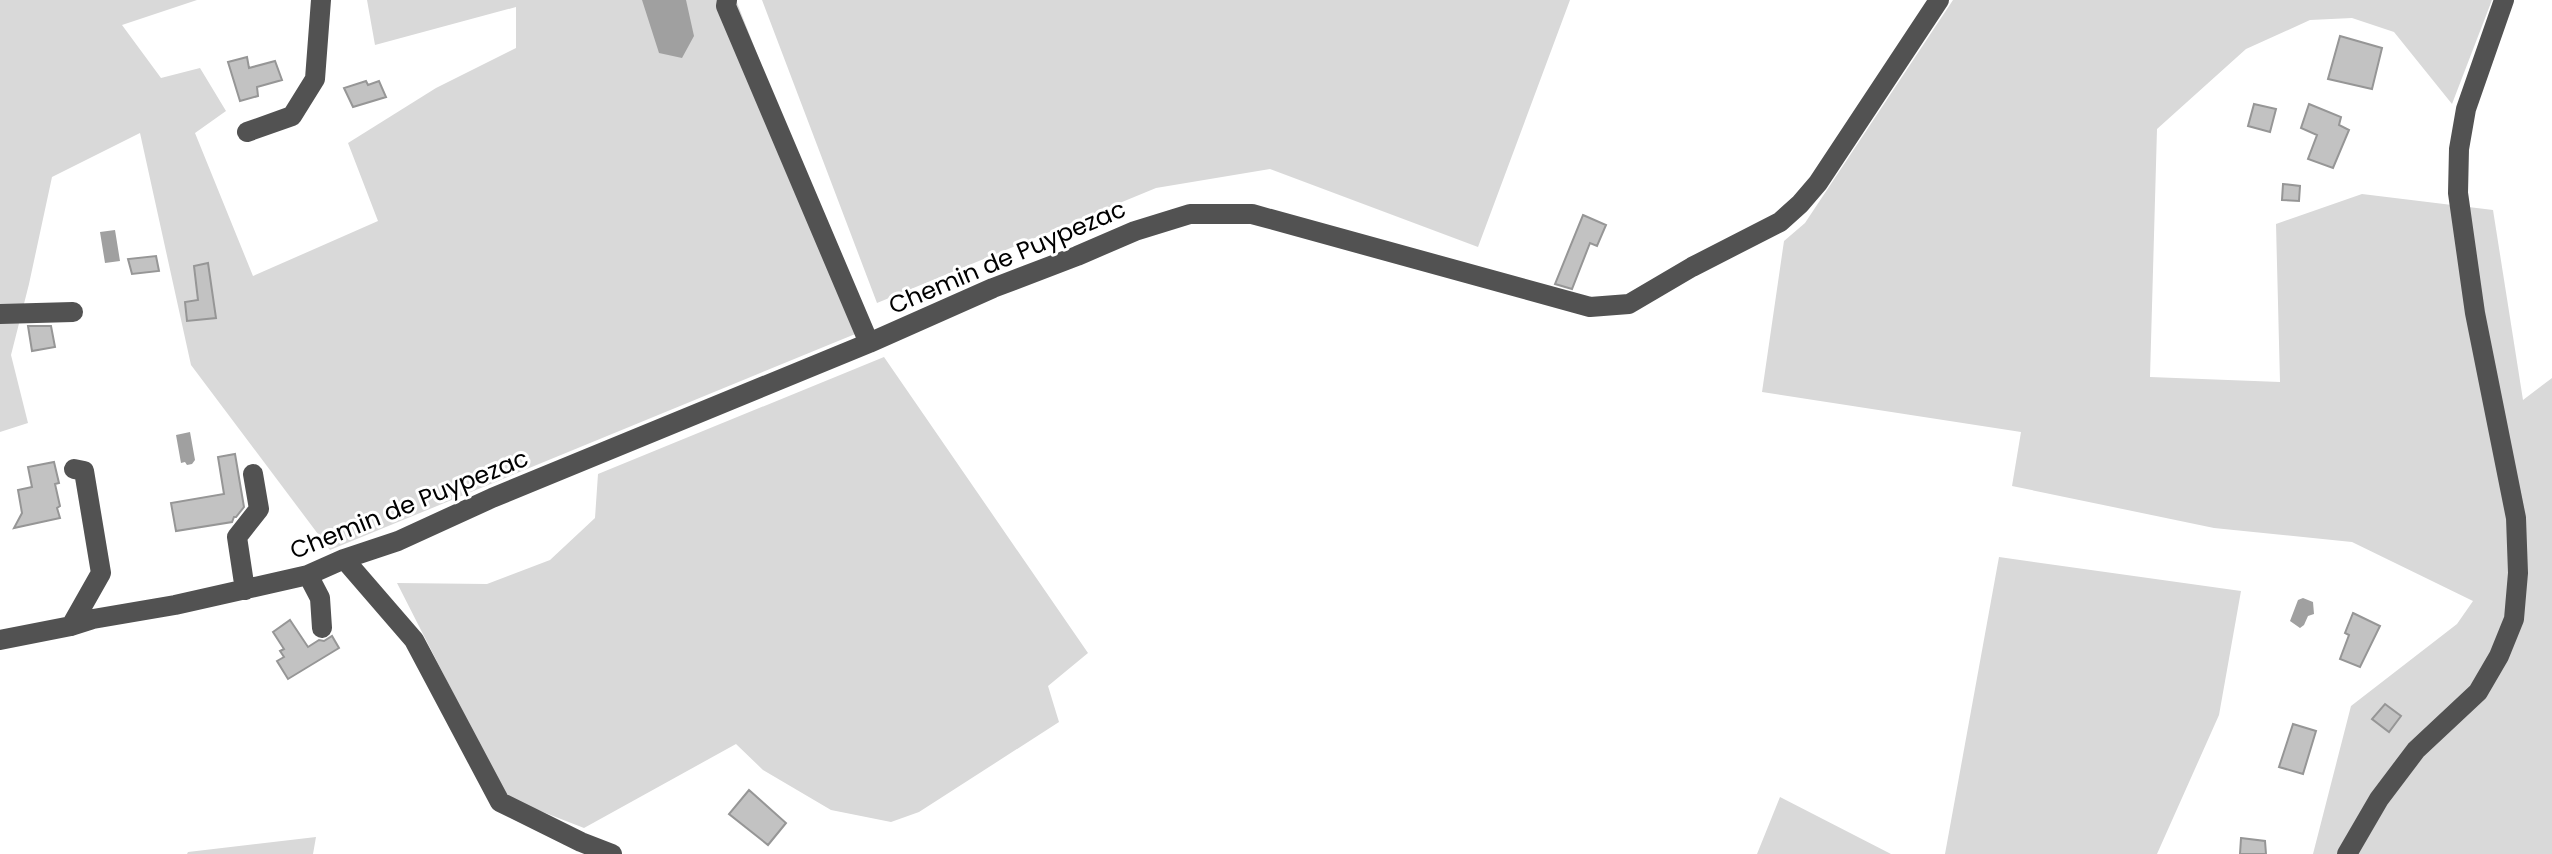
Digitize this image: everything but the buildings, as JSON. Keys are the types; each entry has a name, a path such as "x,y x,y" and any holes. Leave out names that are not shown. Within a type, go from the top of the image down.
{"street":[{"path":"247,132 292,116 315,79 321,0"},
{"path":"727,0 726,6 869,343"},
{"name":"Chemin de Puypezac","path":"0,640 308,575 398,541 492,498 869,343 993,288 1135,231 1190,214 1252,214 1590,307 1629,304 1692,267 1780,222 1800,204 1836,156 1939,0"},
{"path":"2347,854 2379,799 2416,750 2478,692 2499,656 2514,619 2518,573 2516,518 2475,313 2458,193 2459,149 2466,109 2504,0"},
{"path":"0,314 73,312"},
{"path":"71,626 101,573 84,471 74,469"},
{"path":"245,590 237,537 259,509 253,474"},
{"path":"344,559 414,640 500,802 612,854"},
{"path":"308,575 320,598 322,628"}],"shaded area":[{"path":"0,0 197,0 122,25 161,78 200,68 226,111 195,133 253,276 378,221 348,143 436,88 516,48 516,7 375,45 367,0 736,0 865,330 330,550 191,365 140,133 52,177 11,355 28,423 0,432"},
{"path":"642,0 686,0 694,36 682,58 659,53"},
{"path":"762,0 1570,0 1478,247 1270,169 1156,188 877,303"},
{"path":"1953,0 2492,0 2452,104 2394,32 2352,18 2310,20 2246,49 2157,129 2150,377 2280,382 2276,224 2362,194 2493,210 2523,400 2552,378 2552,854 2313,854 2351,706 2457,624 2473,601 2352,542 2214,528 2012,486 2021,432 1762,392 1784,241 1805,223"},
{"path":"115,230 120,261 105,263 100,232"},
{"path":"884,357 1088,653 1048,686 1059,722 919,812 891,822 831,810 763,770 736,744 584,828 530,807 504,793 397,583 487,584 550,560 595,518 598,474"},
{"path":"190,432 195,460 187,465 181,463 176,435"},
{"path":"1999,557 2241,591 2219,715 2157,854 1945,854"},
{"path":"2303,598 2313,602 2314,614 2308,616 2300,628 2290,621 2298,600"},
{"path":"1780,797 1891,854 1757,854"},
{"path":"316,837 313,854 187,854 188,852"}]}
